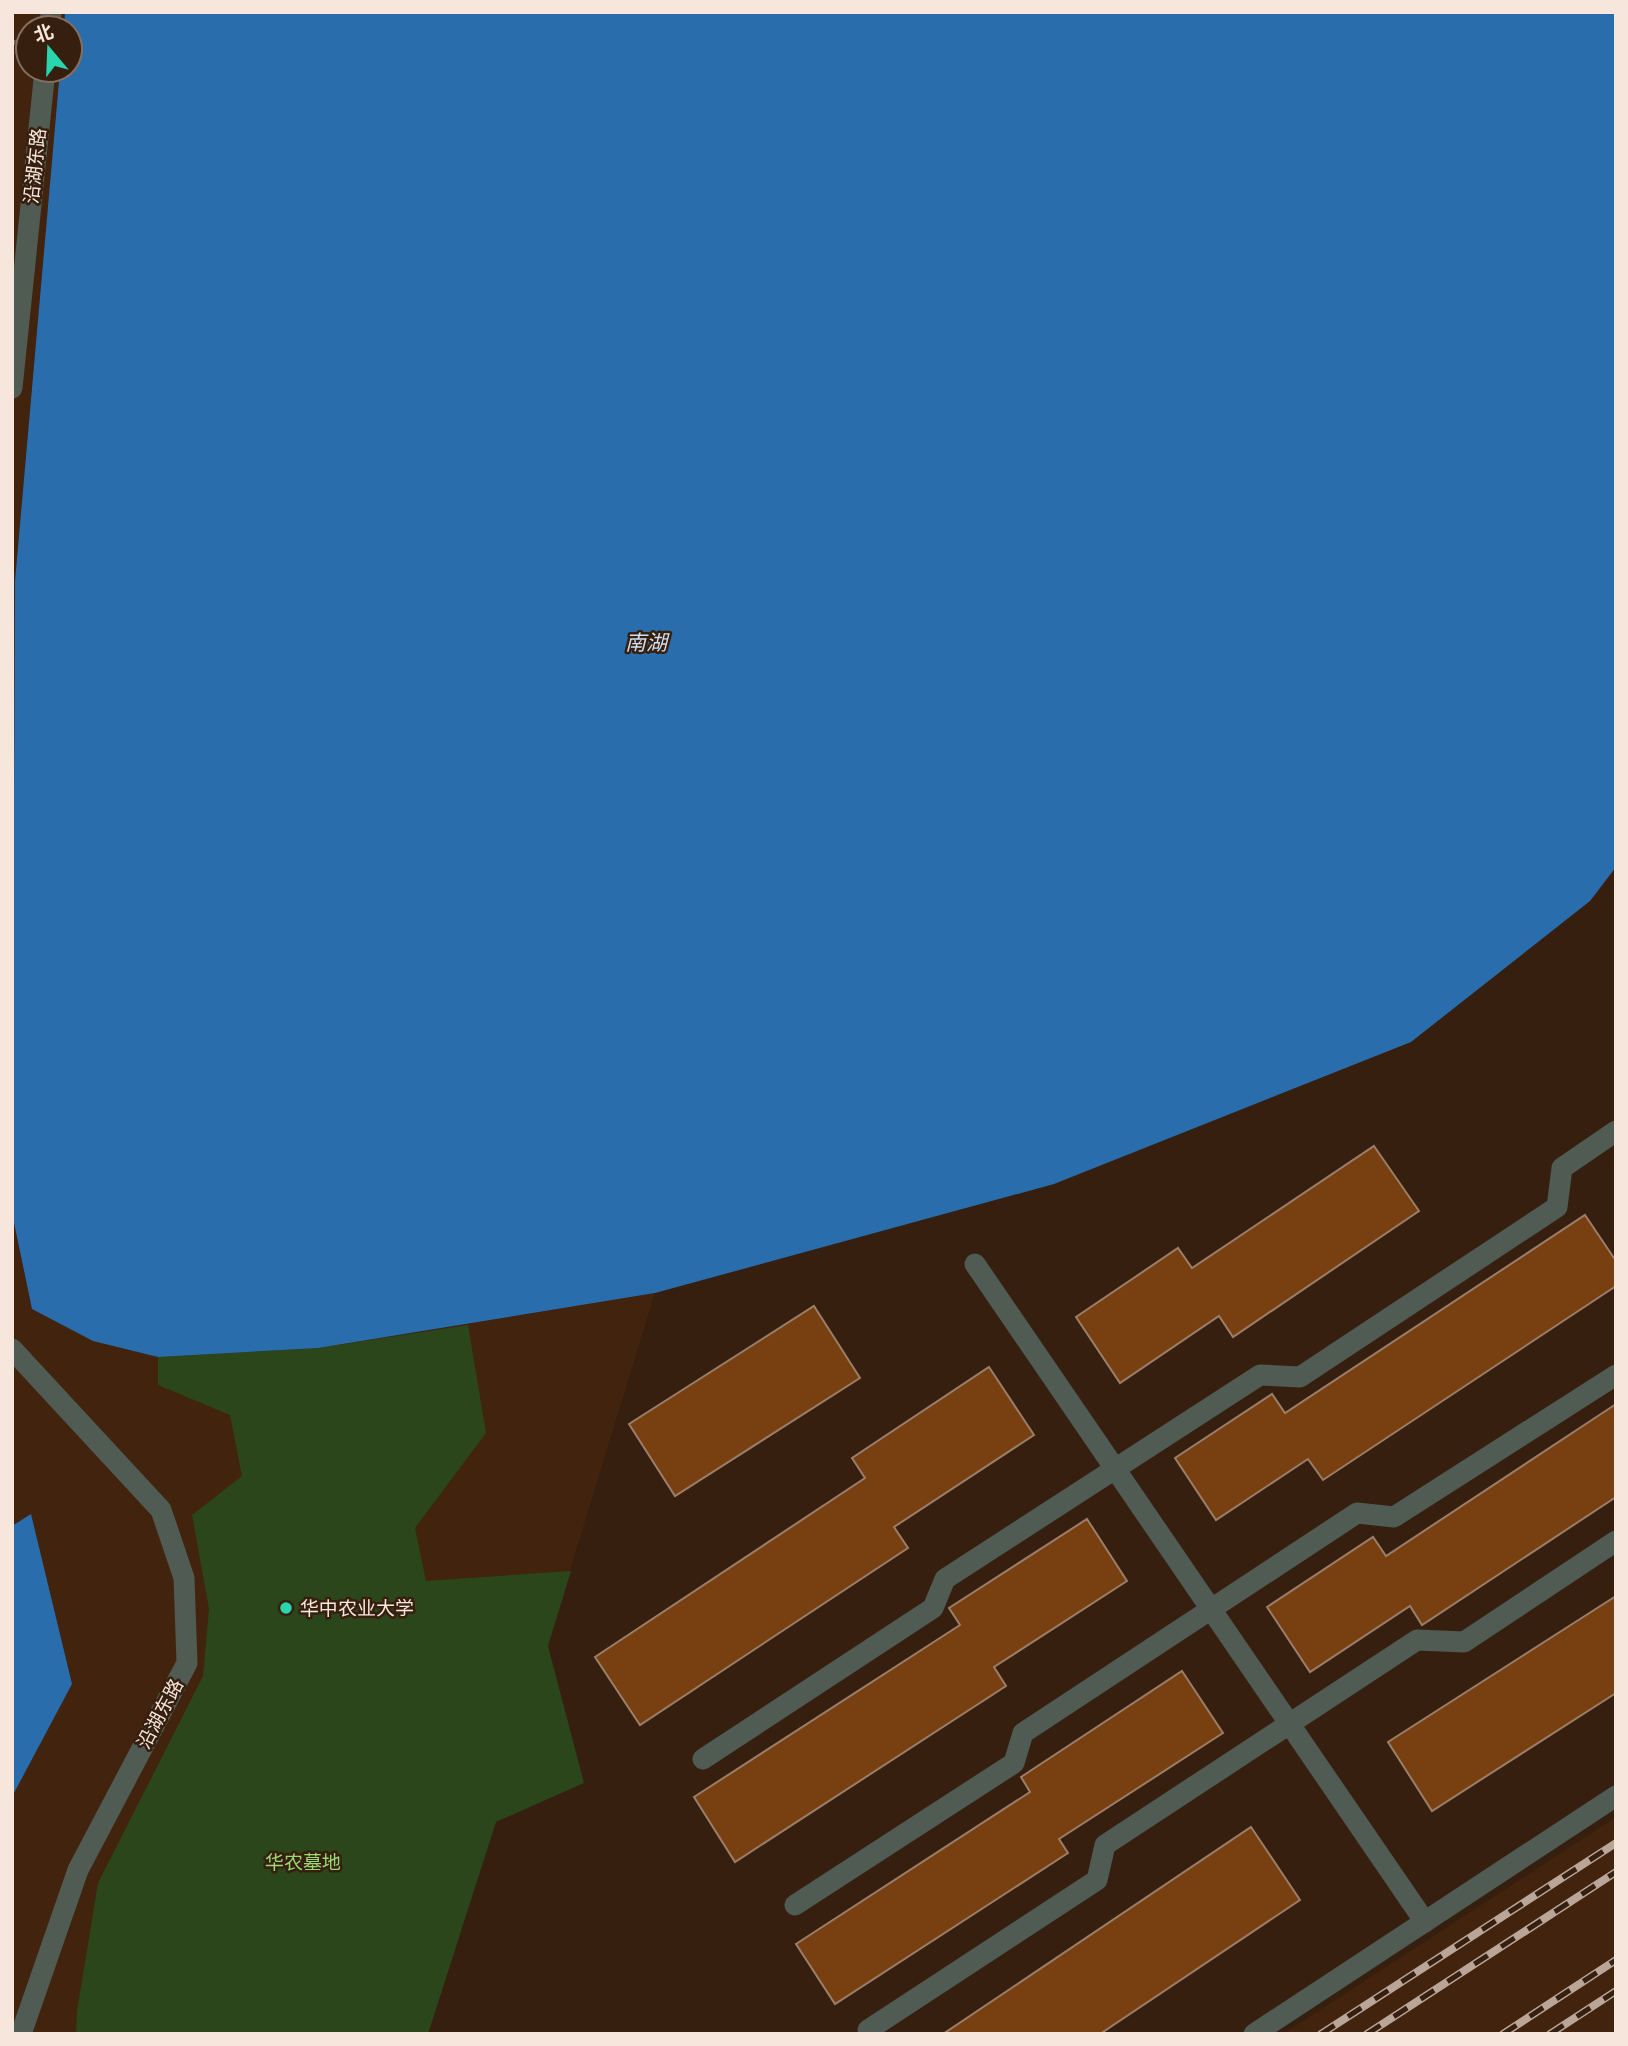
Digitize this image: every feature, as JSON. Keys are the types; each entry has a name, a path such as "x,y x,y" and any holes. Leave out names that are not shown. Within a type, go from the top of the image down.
{"street":[{"name":"沿湖东路","path":"12,388 44,84"},
{"path":"703,1759 933,1608 945,1579 1113,1469 1260,1375 1300,1377 1557,1207 1562,1168 1616,1131"},
{"path":"975,1264 1425,1922"},
{"name":"沿湖东路","path":"12,1349 161,1510 184,1578 187,1663 78,1870 21,2034"},
{"path":"795,1905 1014,1763 1023,1733 1357,1513 1394,1517 1616,1375"},
{"path":"868,2030 1097,1881 1105,1845 1417,1640 1464,1642 1616,1541"},
{"path":"1254,2034 1616,1796"}],"shaded area":[{"path":"12,12 65,12 14,14 14,84 59,84 15,581 15,754 12,792"},
{"name":"华中农业大学","path":"12,1213 32,1309 318,1348 655,1293 428,2034 12,2034"},
{"path":"1616,1817 1616,2034 1283,2034"}],"green space":[{"name":"华农墓地","path":"468,1325 486,1433 415,1528 426,1581 571,1571 548,1646 584,1783 496,1822 428,2034 76,2034 77,2011 98,1883 203,1676 209,1609 192,1515 242,1476 230,1415 158,1385 158,1357 318,1348"}],"water":[{"name":"南湖","path":"1616,12 1616,867 1590,901 1411,1042 1054,1184 655,1293 318,1348 158,1357 93,1341 32,1309 12,1213 15,581 59,84 84,84 84,14 65,14"},
{"path":"31,1514 72,1684 14,1793 12,1526"}],"building":[{"path":"1374,1146 1419,1211 1233,1337 1219,1316 1120,1383 1076,1317 1178,1248 1192,1268"},
{"path":"1585,1215 1616,1261 1616,1286 1323,1480 1308,1459 1216,1520 1175,1458 1272,1394 1285,1413"},
{"path":"814,1306 860,1378 675,1496 629,1424"},
{"path":"989,1367 1034,1435 894,1527 908,1548 640,1725 595,1657 865,1478 852,1458"},
{"path":"1616,1404 1616,1497 1422,1625 1410,1606 1310,1672 1267,1607 1373,1537 1386,1556"},
{"path":"1087,1519 1127,1581 994,1667 1006,1686 735,1862 694,1797 960,1625 949,1608"},
{"path":"1616,1596 1616,1693 1432,1811 1388,1742"},
{"path":"1182,1671 1223,1733 1059,1839 1068,1853 835,2004 796,1944 1030,1792 1021,1777"},
{"path":"1251,1827 1300,1900 1100,2034 943,2034"}],"railway":[{"path":"1321,2034 1616,1843"},
{"path":"1367,2034 1616,1872"},
{"path":"1503,2034 1616,1960"},
{"path":"1550,2034 1616,1991"}],"place":[{"name":"华中农业大学","path":"286,1608"}]}
